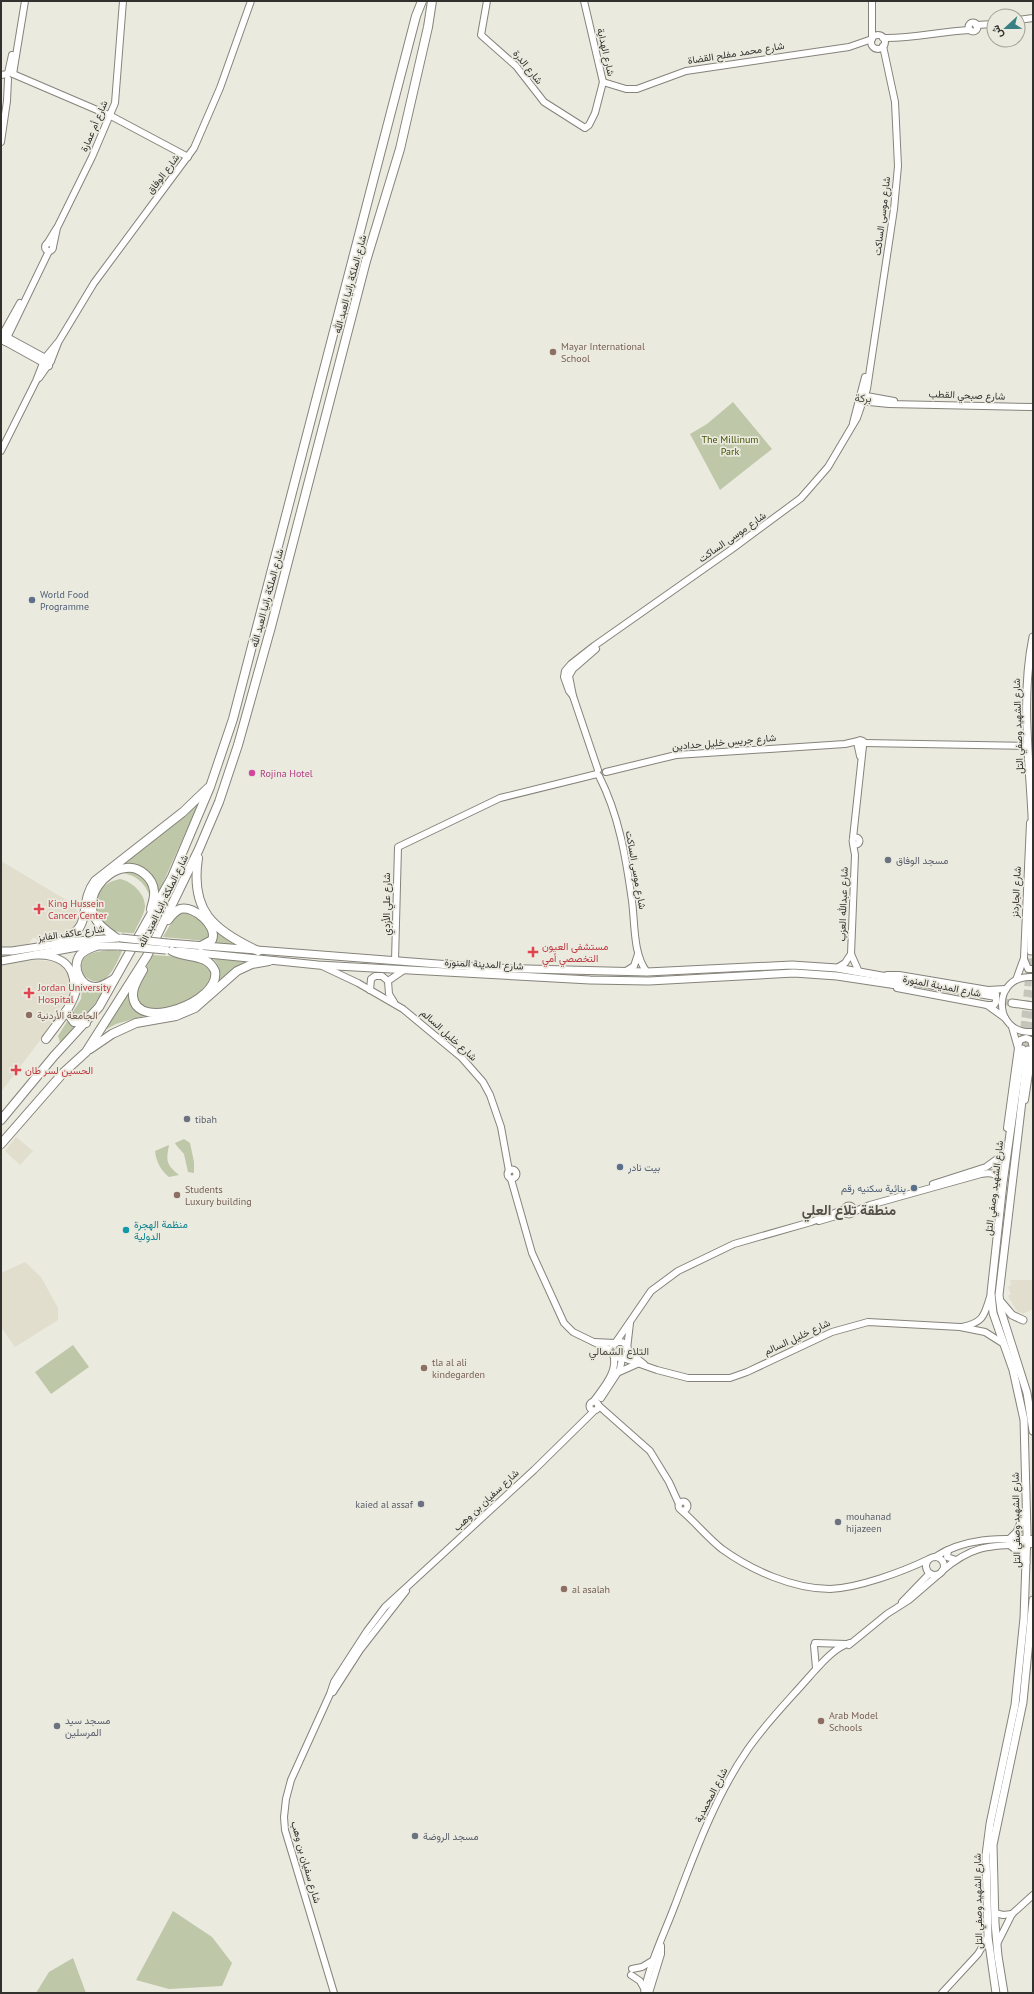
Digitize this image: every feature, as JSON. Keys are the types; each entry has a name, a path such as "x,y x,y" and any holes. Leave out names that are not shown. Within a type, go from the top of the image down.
{"main road":[{"path":"416,16 419,1"},
{"name":"شارع الملكة رانيا العبد الله","path":"1,1120 54,1056 86,1023 99,1007 172,877 210,787 233,720 416,16 422,1"},
{"name":"شارع الملكة رانيا العبد الله","path":"1,1144 63,1073 86,1052 147,956 199,849 219,802 238,745 366,261 400,149 434,1"},
{"name":"شارع الشهيد وصفي التل","path":"1032,816 1026,680 1033,637"},
{"path":"55,945 80,927 87,891 94,881 183,812 210,787"},
{"path":"1030,951 1032,816"},
{"path":"199,849 195,882 199,902 203,909 219,927 232,938 258,951"},
{"path":"118,938 97,922 91,906 92,896 100,883 120,869 126,868 140,870 152,885 154,891 148,922"},
{"path":"162,926 177,911 187,909 193,911 210,926 213,934 212,940 201,946"},
{"name":"شارع عاكف الفايز","path":"1,951 118,938 168,948"},
{"name":"شارع عاكف الفايز","path":"1,960 83,946 168,948"},
{"path":"96,946 80,955 76,964 83,982 93,987 101,986 115,979"},
{"name":"شارع المدينة المنورة","path":"168,948 201,946 489,968 625,972 792,965 837,968 859,972 871,978"},
{"path":"1,955 22,952 29,948"},
{"path":"147,956 145,966 133,992 134,1000 139,1008 147,1012 168,1012 185,1006 199,997 213,983 216,974 212,965 204,959 168,948"},
{"name":"شارع المدينة المنورة","path":"168,948 318,965 590,980 649,981 794,973 871,978 991,1000"},
{"path":"35,955 52,956 64,961 71,969 74,980 74,991 70,1000 45,1039"},
{"path":"86,1052 112,1034 136,1023 176,1016 190,1011 211,995 237,971 252,964 269,960"},
{"path":"45,1039 66,1011 76,991 78,972"},
{"path":"1033,1001 1013,1001 1033,1006"},
{"path":"66,1011 74,1022 86,1023"},
{"name":"شارع الشهيد وصفي التل","path":"996,1993 988,1937 985,1872 988,1839 1015,1705 1030,1541 1026,1511 1024,1420 1017,1387 994,1313 991,1293 1004,1180 1027,1048"},
{"name":"شارع الشهيد وصفي التل","path":"1027,1048 999,1299 1027,1393 1033,1431"},
{"path":"999,1299 1012,1315 1023,1320"},
{"path":"1026,1511 1017,1532 1010,1542 1020,1552 1027,1564"},
{"name":"شارع الشهيد وصفي التل","path":"1004,1993 997,1944 993,1845 1023,1702 1033,1600"}],"street":[{"path":"1,142 7,102 8,76 22,1"},
{"path":"8,76 26,1"},
{"name":"شارع أم عمارة","path":"3,338 26,295 111,116 117,90 123,1"},
{"name":"شارع الوفاق","path":"1,451 44,361 59,341 94,283 194,148 220,88 251,1"},
{"name":"شارع الدرة","path":"487,1 481,35 516,66 539,98 585,128"},
{"name":"شارع الهداية","path":"584,1 603,82 595,113 589,125 585,128"},
{"path":"872,1 872,38 874,47"},
{"name":"شارع موسى الساكت","path":"862,398 869,369 894,210 898,166 895,106 881,36 873,17"},
{"path":"881,36 902,38 986,25"},
{"name":"شارع محمد مفلح القضاة","path":"852,46 881,36"},
{"path":"883,46 902,38"},
{"name":"شارع محمد مفلح القضاة","path":"603,82 626,89 637,90 686,71 852,46 883,46"},
{"name":"شارع موسى الساكت","path":"874,47 886,65"},
{"path":"8,76 23,79 111,116 188,157"},
{"path":"3,338 50,364"},
{"name":"شارع الوفاق","path":"36,380 50,364 59,341"},
{"name":"شارع موسى الساكت","path":"647,972 638,954 632,901 622,842 601,773 573,696 569,676 570,673 599,644 801,498 828,467 853,423 868,383 869,369"},
{"path":"868,383 880,399"},
{"name":"شارع صبحي القطب","path":"862,398 880,399 901,403"},
{"name":"شارع صبحي القطب","path":"862,398 901,403 1033,407"},
{"name":"شارع جريس خليل حدادين","path":"398,847 500,798 676,756 845,744 1028,746"},
{"name":"شارع عبدالله العزب","path":"859,972 851,954 860,744"},
{"name":"شارع الجاردنز","path":"1016,980 1024,958 1029,832 1032,816"},
{"name":"شارع علي الأزدي","path":"395,961 398,847"},
{"path":"625,972 634,966 638,954"},
{"name":"شارع عبدالله العزب","path":"837,968 845,963 851,954"},
{"path":"1024,958 1026,966 1033,969"},
{"name":"شارع خليل السالم","path":"318,965 395,1003 419,1020 462,1058 484,1082 498,1116 510,1171 516,1173 513,1178 516,1195 532,1253 556,1307 569,1329 582,1338 592,1342"},
{"path":"388,981 406,970"},
{"name":"شارع المدينة المنورة","path":"871,978 899,975 988,990 1006,989"},
{"path":"370,990 370,983 375,976 382,976 388,981 389,994 395,1003"},
{"path":"1004,1180 1004,1154 1027,1048 1005,1018 1001,1003 1006,989 1016,980 1033,977"},
{"name":"شارع المدينة المنورة","path":"871,978 917,993 991,1000 1005,1018"},
{"path":"988,990 995,993 997,999 994,1005 991,1000"},
{"path":"1012,1027 1024,1032 1033,1032"},
{"path":"900,1197 909,1192 986,1167 995,1162 1004,1154"},
{"path":"594,1407 614,1371 616,1363 612,1347 654,1288 689,1265 734,1244 845,1211 848,1206 853,1209 867,1206 984,1173 996,1175 1004,1180"},
{"name":"شارع خليل السالم","path":"960,1327 980,1320 985,1312 991,1293"},
{"path":"594,1407 618,1373 623,1358 627,1355 628,1332 632,1318"},
{"name":"شارع خليل السالم","path":"623,1358 638,1364 694,1379 730,1378 748,1372 825,1335 858,1324 885,1322 960,1327 985,1332 1004,1344"},
{"path":"592,1342 622,1344 627,1350"},
{"path":"592,1342 623,1358"},
{"name":"شارع خليل السالم","path":"627,1350 647,1366"},
{"path":"618,1373 638,1364"},
{"path":"594,1407 612,1418 650,1450 683,1506 696,1524 720,1547 744,1563 770,1575 806,1587 829,1589 843,1588 908,1569 935,1557 943,1562 940,1573 908,1569"},
{"name":"شارع سفيان بن وهب","path":"334,1993 285,1830 284,1817 286,1799 291,1780 334,1682 381,1611 534,1470 579,1425 594,1407"},
{"name":"شارع المحمدية","path":"935,1557 948,1550 977,1540 1010,1542 1030,1541"},
{"name":"شارع المحمدية","path":"646,1992 652,1961 703,1834 735,1770 757,1736 816,1668 901,1603 909,1600 956,1560 980,1548 1010,1542"},
{"path":"948,1550 947,1557 956,1560"},
{"path":"927,1572 926,1565 929,1559"},
{"name":"شارع المحمدية","path":"901,1603 927,1572"},
{"path":"816,1668 815,1644 848,1644"},
{"name":"شارع المحمدية","path":"810,1676 844,1650 848,1644"},
{"path":"997,1944 1012,1914 1033,1896"},
{"path":"995,1913 1003,1915 1012,1914"},
{"path":"942,1993 978,1954 988,1937"},
{"name":"شارع المحمدية","path":"646,1992 661,1954 660,1942"},
{"path":"978,1954 990,1959"},
{"path":"646,1992 640,1980 631,1972 652,1961"}],"shaded area":[{"name":"King Hussein Cancer Center","path":"1,861 68,901 75,907 79,914 76,927 47,948 34,937 14,959 10,959 1,954"},
{"name":"الجامعة الأردنية","path":"36,960 55,962 65,967 71,978 71,989 44,1035 1,1092 1,963"},
{"path":"16,1137 33,1151 20,1165 5,1151"},
{"path":"25,1262 41,1277 58,1308 58,1320 15,1347 1,1327 1,1273"},
{"path":"1010,1280 1033,1280 1033,1309 1022,1314 1021,1312 1018,1313 1008,1296 1011,1294 1008,1287 1011,1285"}],"green space":[{"name":"The Millinum Park","path":"733,402 772,449 720,490 690,434 707,424"},
{"path":"200,800 153,905 147,889 141,882 133,876 119,872 115,869 187,815"},
{"path":"120,879 129,882 137,888 143,897 145,906 144,912 134,933 118,932 108,928 100,919 94,905 98,895 106,885 114,880"},
{"path":"191,912 209,927 210,936 206,941 163,937 177,913"},
{"path":"217,930 239,946 214,945 217,937"},
{"path":"109,950 122,951 114,968 106,978 101,981 95,981 86,977 81,966 82,961 88,955 95,952"},
{"path":"153,955 195,958 210,965 212,977 197,994 179,1006 165,1010 143,1008 135,997 140,979"},
{"path":"209,956 249,960 234,968 216,985 220,973 218,965"},
{"path":"82,988 94,991 102,990 103,992 81,1023 63,1042 60,1042 58,1036 81,999"},
{"path":"130,988 129,998 131,1005 136,1011 144,1016 116,1024 101,1032"},
{"path":"184,1139 190,1143 194,1162 194,1173 188,1172 184,1154 175,1143"},
{"path":"169,1145 167,1159 169,1165 179,1175 169,1177 159,1166 155,1151"},
{"path":"73,1345 89,1367 51,1394 35,1372"},
{"path":"173,1911 212,1937 232,1963 222,1986 169,1989 136,1980"},
{"path":"73,1958 86,1993 36,1993 49,1972"}],"tunnel":[{"path":"1022,1049 1031,951"},
{"path":"1028,1050 1033,988"},
{"path":"992,1000 1012,1003"}],"place":[{"name":"Mayar International School","path":"553,352"},
{"name":"World Food Programme","path":"32,600"},
{"name":"Rojina Hotel","path":"252,773"},
{"name":"مسجد الوفاق","path":"888,860"},
{"name":"King Hussein Cancer Center","path":"39,909"},
{"name":"مستشفى العيون التخصصي أمي","path":"533,952"},
{"name":"Jordan University Hospital","path":"29,993"},
{"name":"الجامعة الأردنية","path":"29,1015"},
{"name":"الحسين لسر طان","path":"16,1070"},
{"name":"tibah","path":"187,1119"},
{"name":"بيت نادر","path":"620,1167"},
{"name":"بنائية سكنيه رقم","path":"914,1188"},
{"name":"Students Luxury building","path":"177,1195"},
{"name":"منظمة الهجرة الدولية","path":"126,1230"},
{"name":"tla al ali kindegarden","path":"424,1368"},
{"name":"kaied al assaf","path":"421,1504"},
{"name":"mouhanad hijazeen","path":"838,1522"},
{"name":"al asalah","path":"564,1589"},
{"name":"Arab Model Schools","path":"821,1721"},
{"name":"مسجد سيد المرسلين","path":"57,1726"},
{"name":"مسجد الروضة","path":"415,1836"}],"district":[{"name":"بركة","path":"863,398"},
{"name":"منطقة تلاع العلي","path":"849,1210"},
{"name":"التلاع الشمالي","path":"619,1351"}]}
